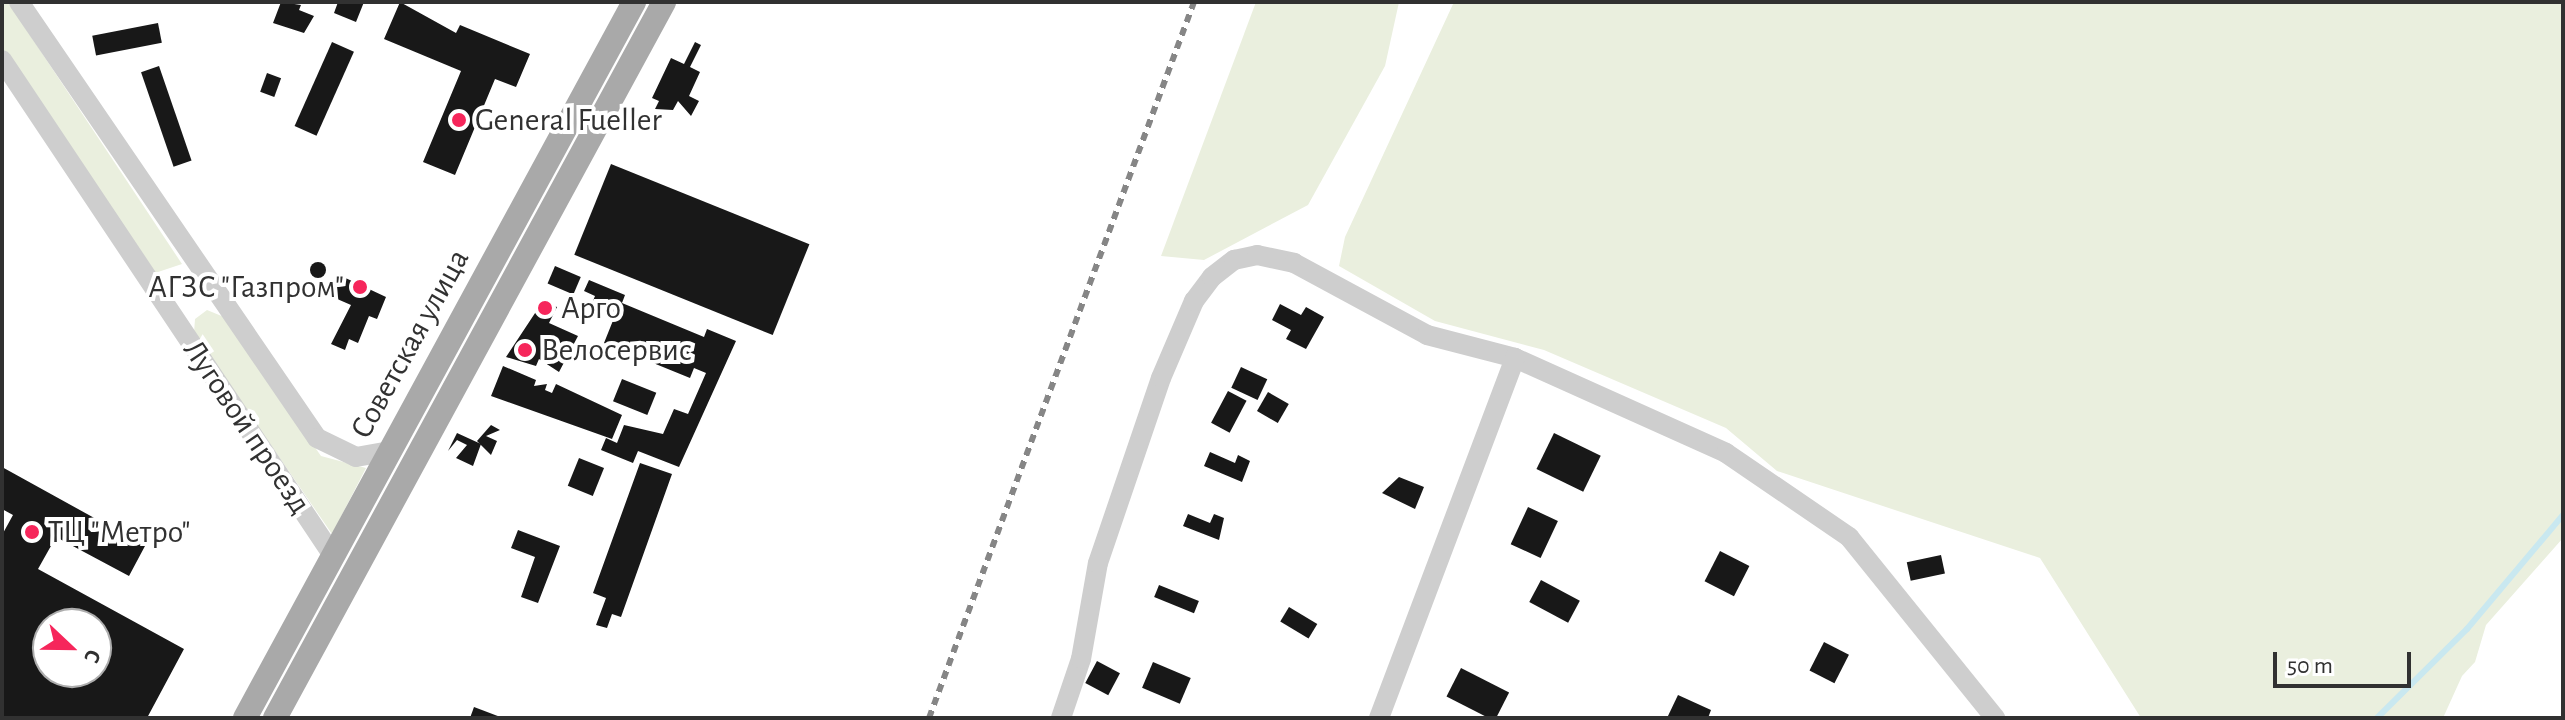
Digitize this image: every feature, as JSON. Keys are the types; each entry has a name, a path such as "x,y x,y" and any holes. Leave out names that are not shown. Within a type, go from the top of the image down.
{"main road":[{"name":"Советская улица","path":"245,718 634,2"},
{"name":"Советская улица","path":"275,718 664,2"}],"street":[{"path":"19,2 317,438 356,457 389,451"},
{"name":"Луговой проезд","path":"2,60 332,554"},
{"path":"1061,718 1081,659 1098,563 1161,378 1194,301 1212,277 1234,260 1270,255 1427,335 1515,358 1726,453 1849,537 1995,718"},
{"path":"1379,718 1515,358"}],"green space":[{"path":"2,2 8,2 182,264 155,273 2,47"},
{"path":"1256,2 1399,2 1385,66 1308,205 1204,260 1161,256"},
{"path":"1454,2 2563,2 2563,538 2486,625 2475,662 2462,676 2443,718 2141,718 2040,558 1777,471 1726,428 1544,350 1435,321 1339,266 1345,237"},
{"path":"207,310 224,317 321,456 366,468 332,534 194,333 195,319"}],"building":[{"path":"281,2 301,5 299,10 314,16 304,33 273,23"},
{"path":"338,2 364,2 356,22 334,13"},
{"path":"400,2 456,33 460,25 530,54 516,87 495,79 455,175 423,162 461,71 384,39"},
{"path":"158,23 162,43 96,55 92,36"},
{"path":"332,42 354,52 317,136 295,126"},
{"path":"695,42 701,45 690,67 700,72 689,96 699,101 691,116 678,101 673,110 655,109 659,101 652,98 671,58 684,64"},
{"path":"159,66 192,161 174,167 141,72"},
{"path":"267,73 281,78 274,97 260,92"},
{"path":"611,164 809,244 773,335 574,255"},
{"path":"315,262 321,262 326,270 324,276 315,278 310,273 310,267"},
{"path":"555,266 581,277 573,294 548,283"},
{"path":"337,274 386,297 377,319 369,316 358,343 349,339 345,350 331,344 351,305 328,295"},
{"path":"589,280 625,295 622,303 704,337 707,329 736,341 679,467 638,451 633,463 601,450 606,438 617,443 624,425 663,434 674,409 688,414 706,373 694,368 690,378 604,343 614,318 590,308 595,296 584,291"},
{"path":"543,301 557,307 549,323 578,336 559,372 539,359 536,366 506,357"},
{"path":"1280,304 1301,315 1306,307 1324,317 1306,349 1286,339 1291,330 1272,320"},
{"path":"503,366 536,380 534,386 547,384 545,390 552,393 556,384 622,415 612,439 491,396"},
{"path":"1241,367 1267,379 1258,400 1231,388"},
{"path":"622,379 656,393 647,415 613,401"},
{"path":"1228,391 1247,401 1230,433 1211,423"},
{"path":"1268,392 1289,404 1278,423 1257,411"},
{"path":"491,425 500,430 486,436 497,441 491,455 477,441"},
{"path":"457,433 481,444 473,466 456,458 467,445 457,440 448,451"},
{"path":"1554,433 1601,456 1583,492 1536,469"},
{"path":"1210,452 1235,463 1238,455 1250,461 1242,482 1204,466"},
{"path":"579,458 604,468 593,496 568,486"},
{"path":"640,463 672,474 621,617 612,614 607,628 596,625 606,598 593,593"},
{"path":"2,467 145,546 129,576 56,537 38,569 109,608 32,608 32,688 112,688 112,610 184,649 147,718 2,718 2,535 13,515 2,509"},
{"path":"1399,477 1424,487 1415,509 1382,493"},
{"path":"1528,507 1558,521 1541,558 1511,544"},
{"path":"1188,514 1210,523 1214,514 1224,518 1219,540 1183,526"},
{"path":"518,530 560,546 538,603 521,597 535,557 511,548"},
{"path":"1720,551 1749,566 1734,596 1705,581"},
{"path":"1941,555 1945,574 1911,581 1907,562"},
{"path":"1541,580 1580,601 1568,623 1529,602"},
{"path":"1159,585 1199,601 1194,613 1154,597"},
{"path":"1289,607 1317,624 1309,639 1280,622"},
{"path":"1824,642 1849,655 1834,683 1809,671"},
{"path":"1097,661 1120,673 1108,695 1085,683"},
{"path":"1153,662 1191,678 1180,704 1142,688"},
{"path":"1461,668 1509,693 1496,718 1489,718 1446,697"},
{"path":"1678,695 1711,710 1708,718 1667,718"},
{"path":"474,707 503,718 470,718"}],"waterway":[{"path":"2377,718 2467,629 2563,515"}],"railway":[{"path":"929,718 1194,2"}],"place":[{"name":"General Fueller","path":"459,120"},
{"name":"АГЗС \"Газпром\"","path":"360,287"},
{"name":"Арго","path":"545,308"},
{"name":"Велосервис","path":"525,350"},
{"name":"ТЦ \"Метро\"","path":"32,532"}]}
